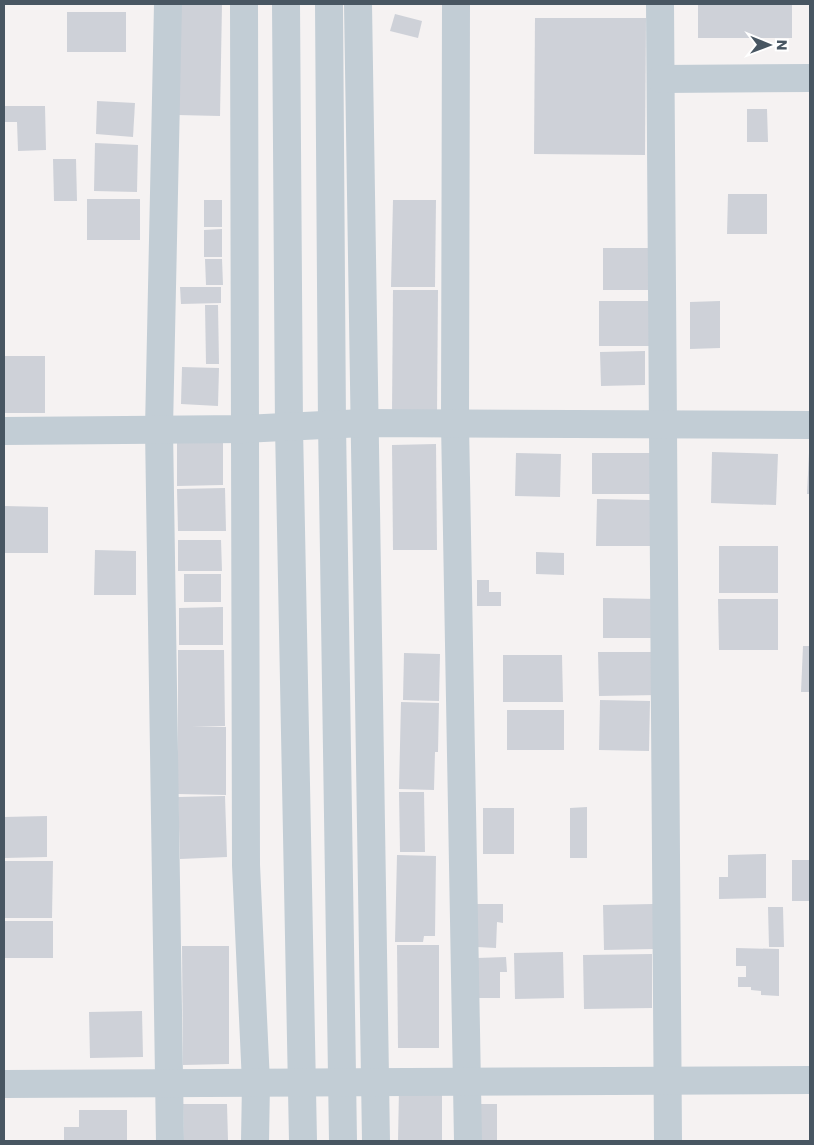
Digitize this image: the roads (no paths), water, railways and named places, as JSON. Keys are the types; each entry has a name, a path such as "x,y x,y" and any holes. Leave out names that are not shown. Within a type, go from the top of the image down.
{"street":[{"path":"168,4 158,429 170,1141"},
{"path":"244,4 246,865 256,1083 255,1141"},
{"path":"286,4 289,427 303,1141"},
{"path":"329,4 332,424 343,1141"},
{"path":"358,4 363,423 376,1141"},
{"path":"456,4 455,423 468,1141"},
{"path":"660,4 668,1141"},
{"path":"661,80 810,78"},
{"path":"4,430 245,429 363,423 810,425"},
{"path":"4,1084 810,1080"}]}
